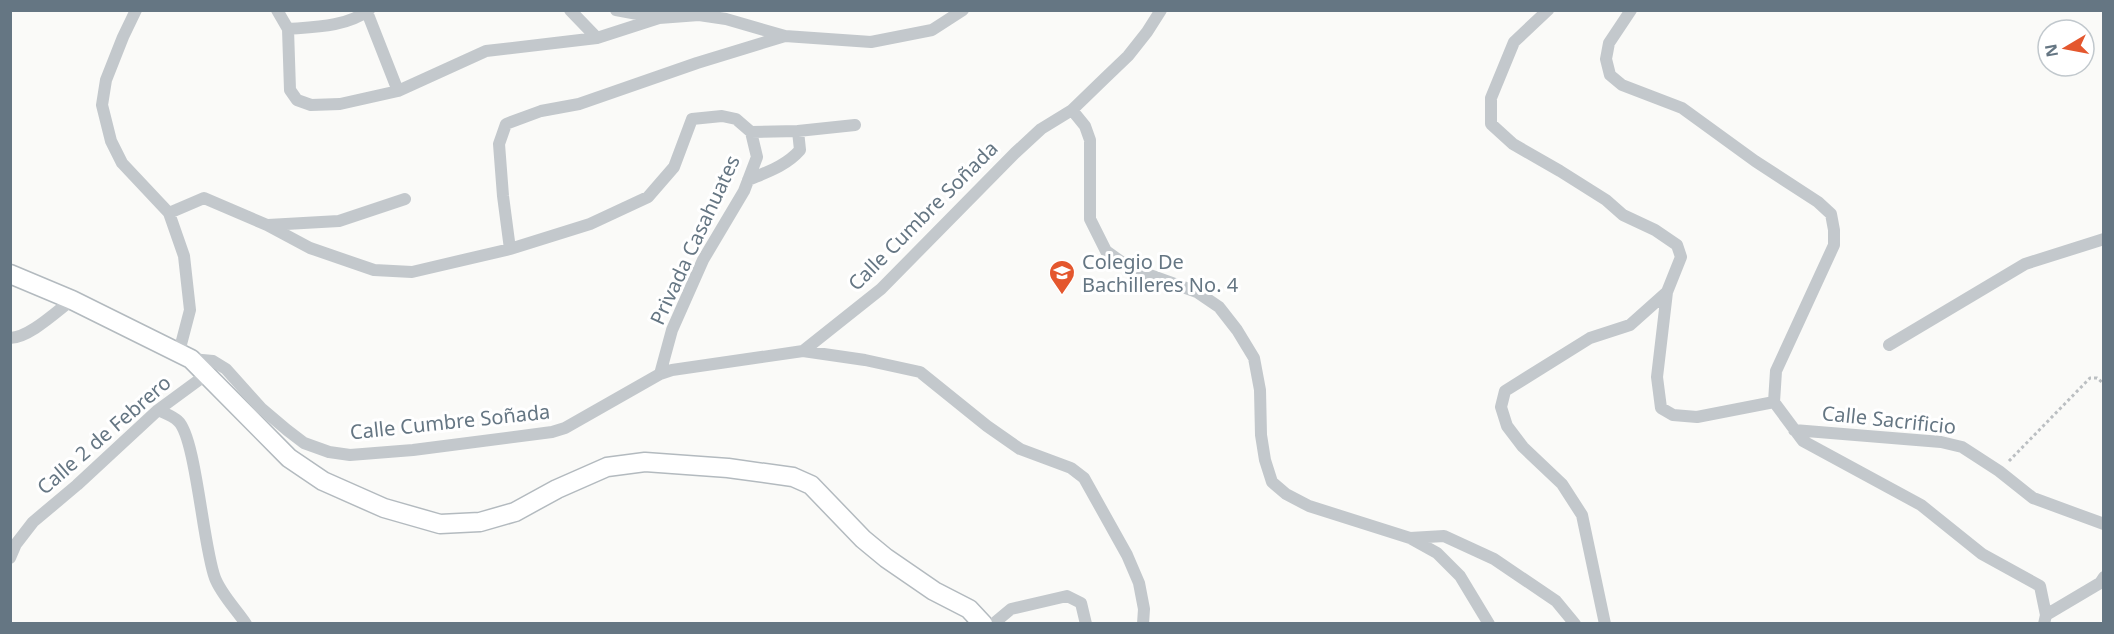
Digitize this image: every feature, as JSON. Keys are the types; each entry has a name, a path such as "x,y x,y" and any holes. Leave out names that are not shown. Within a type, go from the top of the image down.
{"main road":[{"path":"10,273 72,300 185,355 207,374 289,458 314,475 384,508 441,524 480,522 515,512 557,489 607,467 645,462 728,468 793,477 811,485 863,539 886,558 934,591 969,609 982,624"}],"street":[{"path":"136,10 106,80 102,105 111,141 122,163 169,213 184,256 190,309 185,355"},
{"path":"277,10 288,28 290,90 297,100 311,105 340,104 398,91 486,51 597,38 659,18 699,15 726,19 785,36 871,42 932,30 963,10"},
{"path":"570,10 597,38"},
{"path":"616,10 659,18"},
{"name":"Calle Cumbre Soñada","path":"803,351 881,289 1041,129 1072,110 1128,56 1161,10"},
{"path":"1548,10 1514,42 1491,98 1491,124 1513,144 1606,200 1623,215 1655,230 1677,245 1681,257 1667,292 1658,377 1661,408 1673,415 1697,417 1774,402"},
{"path":"1630,10 1609,43 1606,59 1610,75 1622,85 1682,108 1755,161 1818,202 1831,214 1834,245 1776,371 1774,402 1803,441 1921,505 1982,555 2040,586 2045,620 2100,583 2103,577"},
{"path":"288,28 319,27 361,13 398,91"},
{"path":"510,249 499,144 506,124 541,111 579,104 697,63 785,36"},
{"path":"1072,110 1085,126 1090,140 1090,219 1106,251 1130,268 1197,292 1219,306 1238,330 1254,358 1260,390 1263,452 1272,482 1286,495 1309,506 1410,538 1437,553 1460,576 1489,624"},
{"path":"169,213 204,198 267,225 310,248 374,270 412,273 510,249 590,224 648,197 674,167 692,119 722,116 736,119 751,132 798,131 855,125"},
{"path":"748,180 784,164 795,156 800,150 798,131"},
{"name":"Privada Casahuates","path":"660,374 672,330 703,260 744,191 757,156 751,132"},
{"path":"267,225 339,221 405,199"},
{"path":"1889,345 2025,264 2102,242"},
{"path":"1605,624 1582,515 1562,484 1507,426 1501,407 1505,391 1590,338 1630,325 1667,292"},
{"path":"10,338 17,338 35,328 72,300"},
{"name":"Calle Cumbre Soñada","path":"185,355 213,362 226,369 261,408 304,443 329,452 350,455 424,449 552,432 565,428 660,374 803,351 865,360 920,372 987,426 1020,449 1071,468 1084,478 1127,555 1142,596 1143,624"},
{"name":"Calle 2 de Febrero","path":"10,558 16,544 33,522 77,485 158,410 207,374"},
{"path":"158,410 178,420 184,429 190,448 211,565 216,581 246,624"},
{"name":"Calle Sacrificio","path":"1794,430 1941,442 1962,447 1999,471 2033,498 2103,524"},
{"path":"1410,538 1444,536 1494,559 1556,601 1575,624"},
{"path":"993,624 1011,609 1066,596 1081,603 1086,624"}],"path":[{"path":"1999,471 2090,378 2097,378 2103,384"}],"place":[{"name":"Colegio De Bachilleres No. 4","path":"1062,296"}]}
